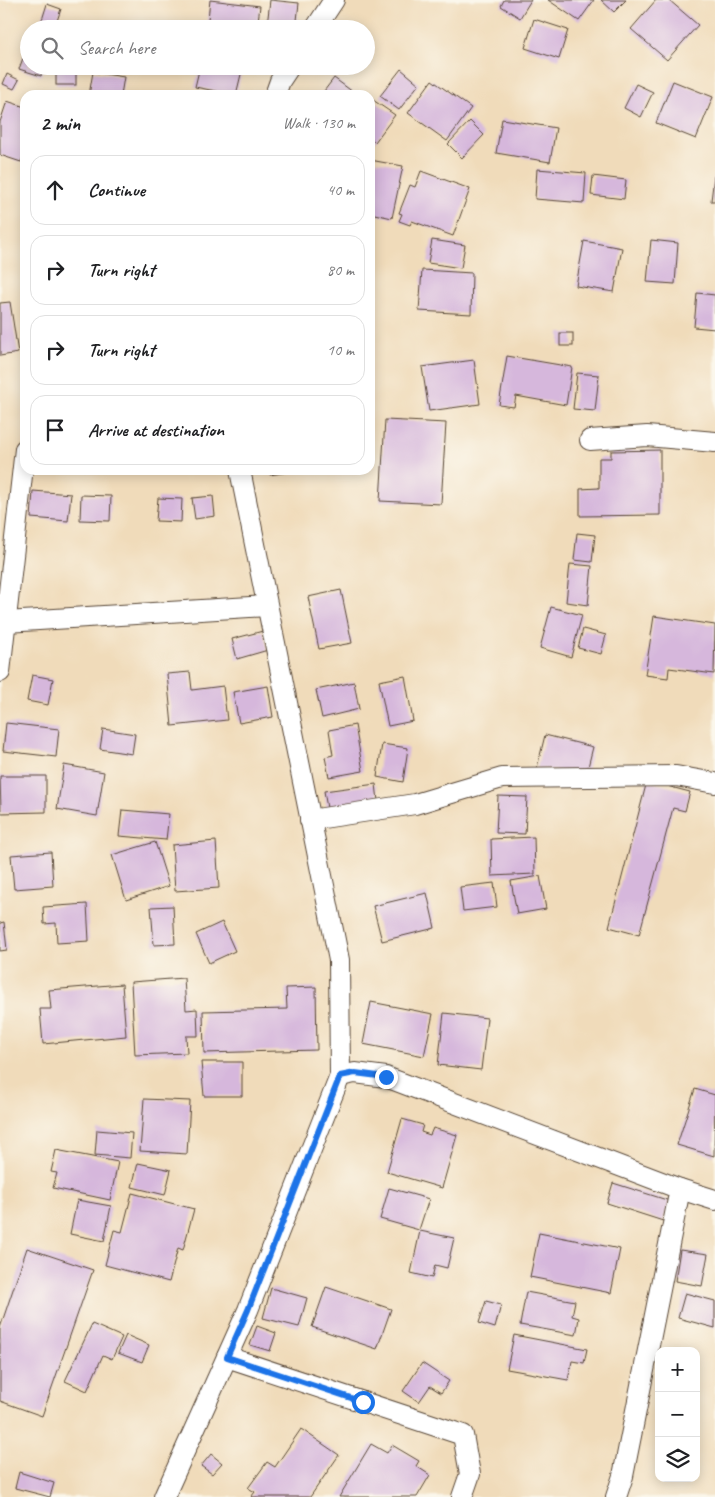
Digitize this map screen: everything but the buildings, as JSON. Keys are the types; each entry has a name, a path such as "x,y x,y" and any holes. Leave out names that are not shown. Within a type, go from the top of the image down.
{"street":[{"path":"321,20 334,0"},
{"path":"277,90 284,75"},
{"path":"590,440 647,436 715,442"},
{"path":"0,672 22,475"},
{"path":"164,1497 248,1310 340,1076 339,960 241,475"},
{"path":"6,622 267,606"},
{"path":"310,820 415,804 502,778 676,776 715,784"},
{"path":"340,1076 355,1073 386,1077 680,1189 715,1200"},
{"path":"616,1497 623,1476 680,1189"},
{"path":"227,1357 463,1435 470,1474 462,1497"}],"route":[{"path":"363,1402 227,1357 248,1310 335,1084 340,1076 346,1073 386,1077"}]}
